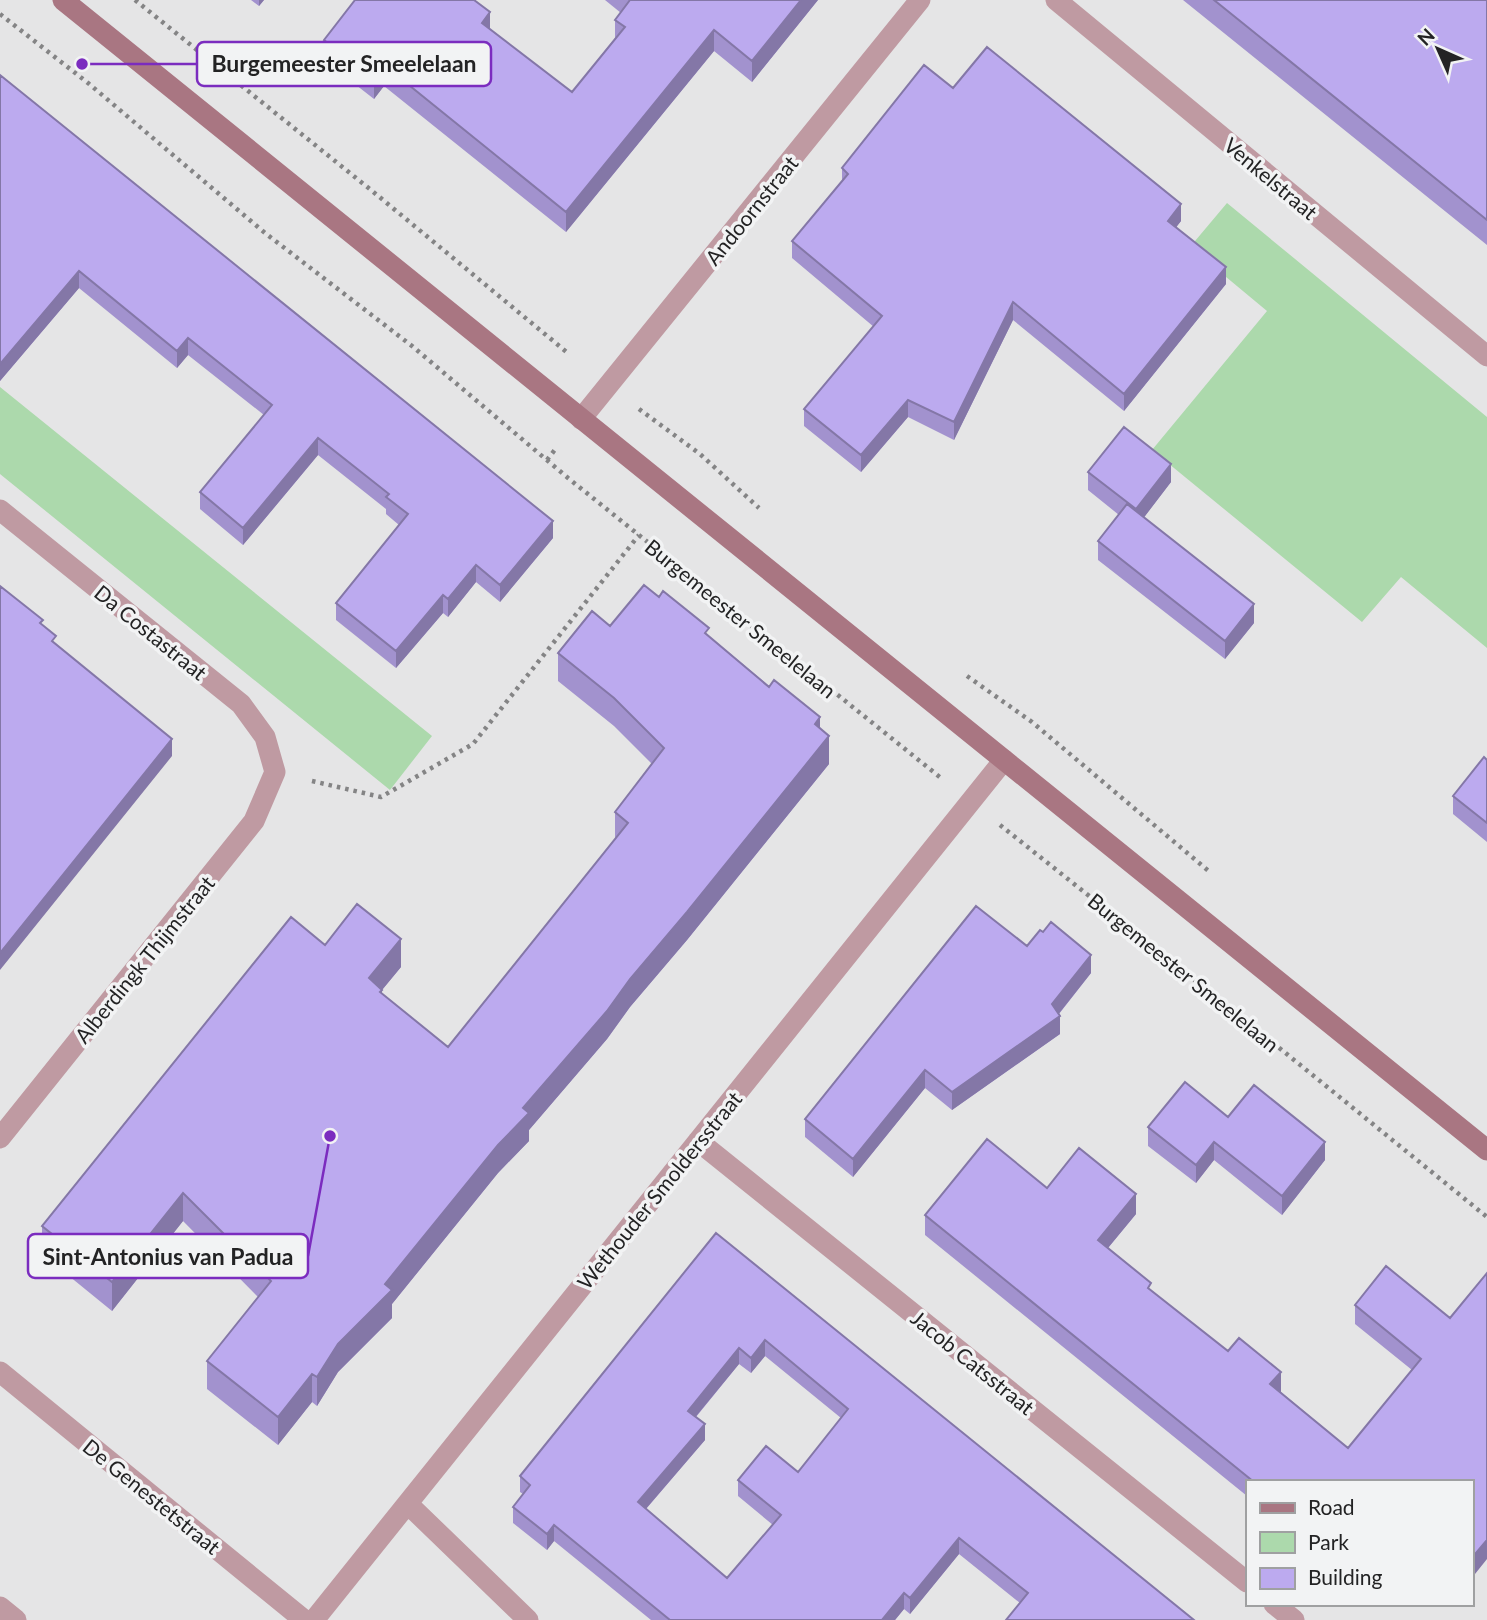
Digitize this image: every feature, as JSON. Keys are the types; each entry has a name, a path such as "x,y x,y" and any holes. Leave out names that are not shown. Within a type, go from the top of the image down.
{"street":[{"path":"63,0 1487,1150"},
{"name":"Andoornstraat","path":"581,419 920,0"},
{"name":"Venkelstraat","path":"1056,0 1487,356"},
{"name":"Da Costastraat","path":"0,510 240,704 265,737 275,772"},
{"name":"Wethouder Smoldersstraat","path":"314,1620 1004,760"},
{"name":"Alberdingk Thijmstraat","path":"0,1138 254,821 275,772"},
{"name":"Jacob Catsstraat","path":"698,1141 1246,1582"},
{"name":"De Genestetstraat","path":"0,1372 303,1620"},
{"path":"408,1504 528,1620"},
{"path":"1276,1606 1294,1620"},
{"path":"0,1607 16,1620"}],"path":[{"name":"Burgemeester Smeelelaan","path":"0,13 88,83 265,233 412,346 568,478 1487,1217"},
{"path":"275,772 381,797 473,744 639,535"}],"green space":[{"path":"1227,203 1487,417 1487,648 1401,577 1362,622 1152,450 1267,311 1190,247"},
{"path":"0,387 432,736 390,790 0,474"}],"building":[{"path":"355,0 474,0 490,12 482,23 572,92 625,27 615,20 630,0 801,0 752,61 714,30 566,212 384,65 374,79 324,40"},
{"path":"1214,0 1487,0 1487,220"},
{"path":"987,47 1181,204 1168,221 1226,267 1124,394 1013,302 954,422 908,400 861,455 804,409 882,316 792,241 848,174 842,168 924,65 953,88"},
{"path":"0,75 553,521 500,585 476,565 448,599 443,595 396,651 336,603 408,514 386,497 389,494 318,438 243,528 200,492 272,405 188,338 177,351 79,271 0,364"},
{"path":"1124,427 1171,464 1136,509 1088,472"},
{"path":"1127,504 1254,604 1225,641 1098,541"},
{"path":"644,585 659,597 663,591 709,628 705,633 769,687 774,680 820,717 815,724 829,736 630,979 607,1011 523,1108 529,1113 498,1145 385,1284 392,1290 338,1344 317,1377 312,1374 278,1417 207,1361 271,1281 183,1193 112,1282 42,1226 291,917 325,945 357,904 401,939 369,978 382,990 380,992 448,1047 628,823 615,812 664,748 614,698 558,653 592,611 610,626"},
{"path":"0,586 43,620 40,623 56,636 52,641 172,739 0,953"},
{"path":"1484,757 1487,760 1487,823 1453,796"},
{"path":"976,906 1027,946 1040,930 1043,932 1051,922 1091,955 1052,1004 1060,1016 952,1092 925,1070 853,1159 805,1119"},
{"path":"1185,1082 1228,1117 1254,1085 1325,1142 1282,1196 1214,1142 1196,1165 1148,1127"},
{"path":"987,1139 1047,1188 1079,1148 1136,1194 1098,1240 1151,1283 1148,1288 1228,1351 1239,1338 1281,1372 1270,1384 1348,1448 1421,1359 1355,1305 1386,1266 1450,1318 1487,1273 1487,1540 1473,1557 1473,1480 1252,1480 925,1215"},
{"path":"716,1233 1194,1620 1006,1620 1028,1593 959,1538 910,1598 904,1593 882,1620 670,1620 554,1525 547,1534 513,1507 530,1485 520,1476","holes":["765,1340 848,1409 798,1472 766,1446 738,1480 781,1515 727,1578 638,1502 705,1424 688,1411 739,1348 751,1358"]}],"place":[{"name":"Burgemeester Smeelelaan","path":"82,64"},
{"name":"Sint-Antonius van Padua","path":"330,1136"}]}
